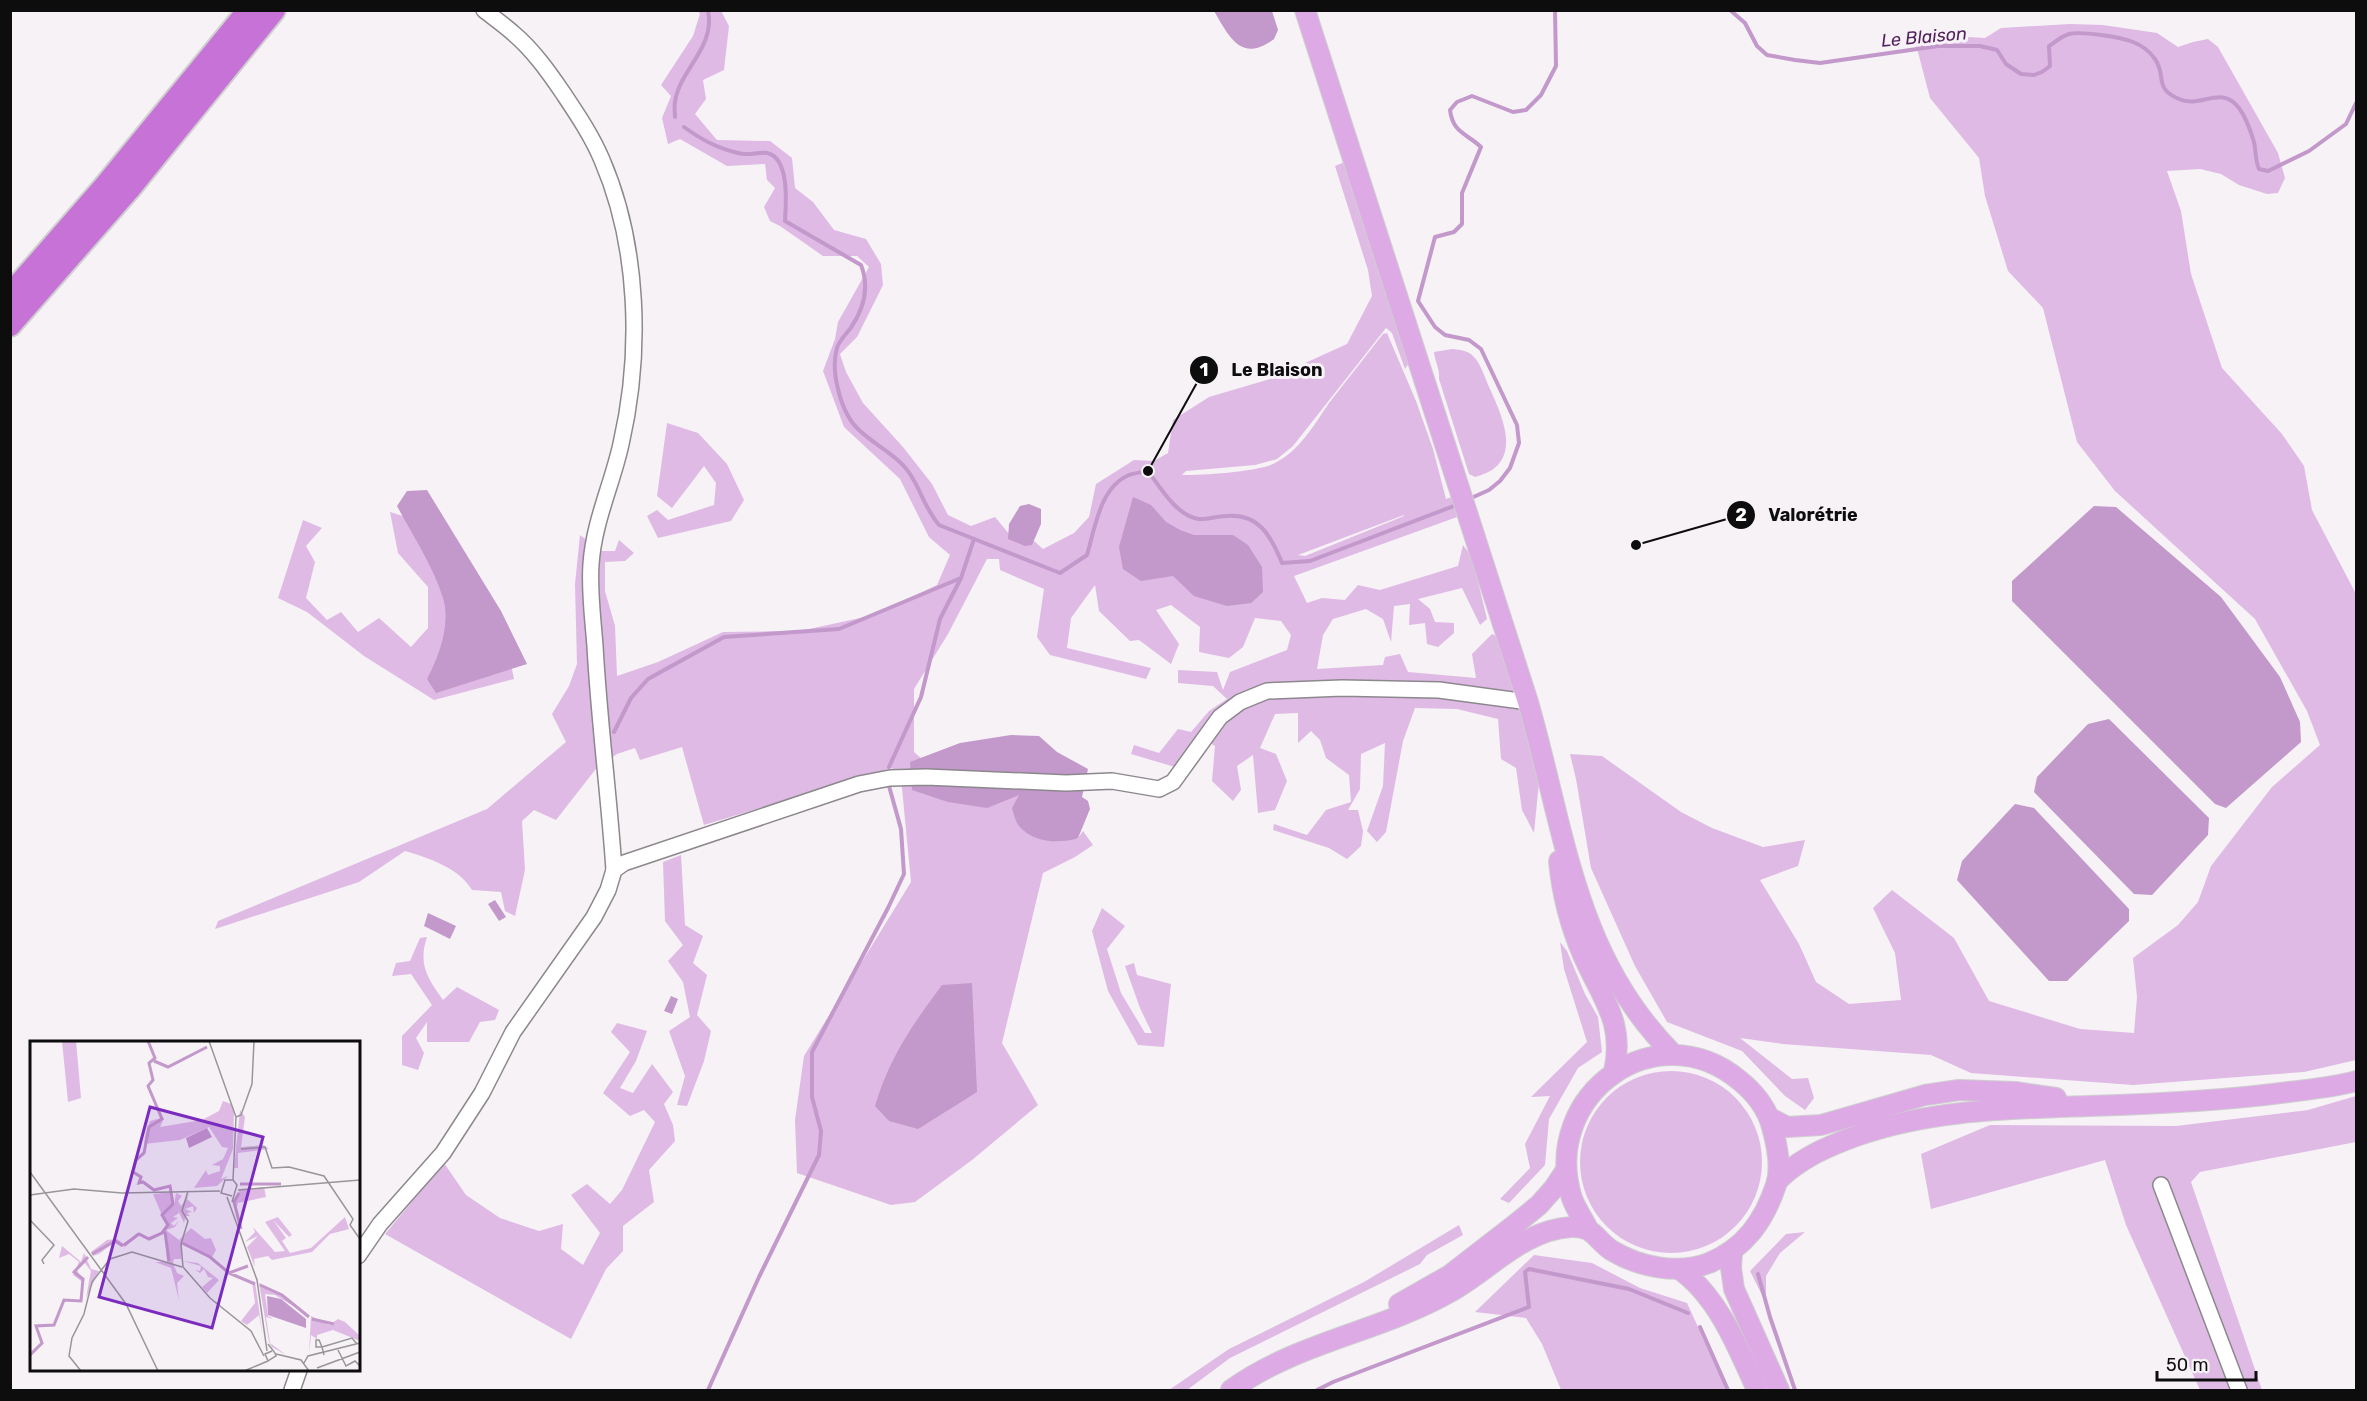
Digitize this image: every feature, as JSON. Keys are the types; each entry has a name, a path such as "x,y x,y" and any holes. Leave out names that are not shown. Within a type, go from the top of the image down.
{"highway":[{"path":"10,295 106,185 249,10"},
{"path":"10,325 129,189 274,10"}],"main road":[{"path":"1305,10 1528,702 1575,883 1600,948 1617,983 1638,1016 1674,1055"},
{"path":"1553,802 1562,886 1572,926 1617,1028 1618,1053 1614,1072"},
{"path":"1674,1055 1700,1059 1728,1071 1750,1089 1770,1118 1778,1148 1778,1180 1767,1210 1752,1234 1732,1251 1707,1264 1678,1269 1641,1265 1609,1249 1588,1228 1572,1198 1566,1170 1568,1136 1579,1110 1596,1087 1614,1072 1639,1060 1674,1055"},
{"path":"1778,1180 1794,1165 1821,1149 1880,1128 1935,1115 1981,1109 2127,1105 2246,1098 2356,1081"},
{"path":"1770,1118 1787,1127 1821,1125 1925,1095 1959,1090 2015,1092 2067,1100 2127,1105"},
{"path":"1231,1390 1280,1360 1396,1306 1450,1275 1539,1205 1566,1170"},
{"path":"1313,1346 1413,1310 1450,1292 1531,1236 1551,1229 1588,1228"},
{"path":"1732,1251 1731,1268 1734,1289 1779,1390"},
{"path":"1678,1269 1693,1280 1707,1296 1741,1356 1757,1390"}],"street":[{"path":"360,1253 380,1224 448,1145 482,1093 513,1032 594,917 608,890 614,870 598,700 591,564 595,528 621,445 629,396 635,327 626,242 615,193 602,159 580,117 544,65 513,32 484,10"},
{"path":"614,870 634,859 877,780 926,777 1066,783 1112,781 1159,789 1173,783 1220,717 1240,702 1267,691 1331,688 1439,690 1528,702"},
{"path":"2161,1185 2239,1390"},
{"path":"292,1390 299,1371"}],"shaded area":[{"path":"698,11 721,11 729,26 724,70 703,80 706,99 695,114 717,140 770,141 792,158 795,188 813,202 834,230 866,239 881,264 883,285 857,337 840,354 846,372 863,403 903,447 932,484 948,515 971,526 995,517 1010,535 1025,533 1043,549 1074,533 1089,517 1096,484 1134,460 1154,461 1168,453 1173,420 1209,397 1270,379 1347,344 1372,296 1368,270 1335,166 1347,161 1409,363 1405,369 1392,333 1386,328 1293,446 1277,459 1255,465 1186,471 1182,475 1242,471 1265,467 1282,459 1305,437 1383,334 1387,333 1416,401 1433,449 1446,499 1452,497 1457,517 1294,576 1307,603 1322,598 1345,600 1358,585 1380,590 1458,566 1463,545 1472,557 1487,619 1480,625 1462,588 1418,599 1430,609 1435,622 1454,623 1454,633 1438,647 1427,644 1425,623 1409,625 1410,604 1394,606 1391,642 1383,619 1366,609 1333,619 1323,635 1317,669 1383,665 1385,657 1400,654 1408,672 1476,678 1472,654 1492,634 1500,638 1539,782 1534,833 1522,810 1516,768 1501,759 1498,719 1457,709 1415,708 1403,741 1386,832 1377,842 1367,831 1383,786 1385,743 1361,754 1360,789 1348,810 1358,810 1363,831 1361,846 1347,859 1329,848 1273,830 1274,824 1307,835 1326,810 1351,802 1349,775 1326,758 1320,740 1311,731 1298,743 1298,713 1275,714 1260,748 1276,754 1287,781 1275,810 1258,813 1253,755 1237,766 1241,790 1233,801 1212,781 1215,746 1197,735 1175,767 1131,754 1134,745 1159,753 1178,729 1191,732 1209,711 1227,699 1213,686 1178,683 1178,670 1217,672 1223,690 1230,672 1287,650 1291,635 1281,621 1255,618 1243,647 1229,658 1199,652 1200,627 1171,605 1156,610 1179,644 1171,664 1139,640 1130,641 1099,611 1095,585 1071,618 1067,648 1151,668 1146,679 1050,655 1037,637 1044,589 1000,570 999,559 987,559 948,634 914,689 914,752 963,795 1020,794 1078,838 1083,831 1093,845 1043,873 1002,1043 1038,1105 972,1160 915,1202 891,1205 797,1173 795,1120 804,1056 911,882 902,788 892,768 704,825 682,747 640,760 635,748 617,754 595,770 556,820 534,810 522,821 525,870 515,916 505,911 501,892 472,890 451,870 405,851 359,882 215,929 218,921 487,809 566,742 552,714 569,686 577,664 575,584 580,535 601,551 615,551 619,540 634,553 625,561 605,562 605,591 615,626 617,676 658,662 723,632 800,631 874,615 937,585 950,555 929,537 900,479 844,427 823,371 835,339 838,322 869,267 857,256 823,256 770,221 764,207 775,188 767,180 765,164 727,166 680,139 668,144 662,118 671,96 661,85 693,36 700,14","holes":["1404,515 1404,516 1305,556 1298,555"]},
{"path":"1214,11 1272,11 1278,30 1274,39 1263,46 1253,49 1245,48 1231,38"},
{"path":"2070,24 2103,25 2157,33 2178,47 2208,39 2218,47 2278,153 2285,178 2278,193 2267,194 2239,185 2221,174 2200,169 2167,171 2181,211 2191,274 2222,368 2282,434 2304,466 2312,510 2356,594 2356,1060 2304,1072 2133,1085 1971,1073 1931,1055 1783,1044 1740,1038 1792,1079 1808,1078 1814,1098 1805,1110 1785,1096 1742,1051 1667,1022 1635,966 1591,868 1570,754 1602,756 1681,812 1712,828 1763,847 1805,840 1798,866 1760,880 1799,944 1816,982 1849,1004 1901,1000 1895,953 1873,908 1892,890 1954,938 1989,1001 2080,1029 2134,1033 2137,997 2133,958 2178,925 2198,902 2211,866 2272,787 2320,745 2307,711 2255,619 2115,491 2077,442 2043,308 2008,271 1985,196 1979,158 1930,98 1914,37 1957,31 1968,37 1985,38 2001,28"},
{"path":"1452,349 1468,353 1478,363 1504,427 1505,452 1500,463 1490,471 1475,477 1469,474 1439,379 1434,352"},
{"path":"667,423 698,433 727,464 744,500 731,521 658,538 647,516 657,510 668,520 714,505 716,483 704,466 672,508 657,496"},
{"path":"427,490 501,611 527,664 436,693 427,679 443,640 446,618 443,598 434,574 397,506 407,491"},
{"path":"1133,497 1151,505 1166,522 1180,530 1194,535 1233,535 1248,545 1262,567 1263,592 1251,603 1227,606 1194,596 1173,576 1141,581 1123,569 1119,547"},
{"path":"1029,504 1041,509 1041,524 1032,545 1025,546 1008,539 1009,524 1020,506"},
{"path":"2094,506 2116,507 2221,597 2280,677 2300,722 2301,742 2226,808 2215,804 2012,601 2012,581"},
{"path":"390,512 419,521 510,660 514,679 434,700 364,656 307,612 278,598 303,520 322,528 306,546 315,562 306,598 327,620 341,612 358,632 379,618 411,647 428,628 428,587 398,553"},
{"path":"2109,719 2209,818 2208,835 2152,895 2134,894 2034,792 2037,777 2088,724"},
{"path":"1011,735 1039,736 1057,752 1088,769 1082,797 1088,801 1090,809 1078,838 1047,841 1025,832 1018,824 1012,808 1019,795 987,808 948,802 912,790 910,762 960,743"},
{"path":"2015,804 2034,808 2129,909 2129,921 2067,981 2049,981 1957,880 1962,861"},
{"path":"681,855 685,925 703,936 693,963 707,975 697,1015 711,1031 704,1061 687,1106 677,1105 685,1076 669,1031 690,1017 683,982 668,961 683,945 665,921 663,862"},
{"path":"495,900 506,917 499,921 488,904"},
{"path":"1102,908 1125,926 1107,949 1121,993 1145,1033 1152,1033 1125,966 1134,963 1137,975 1171,984 1164,1047 1138,1045 1108,991 1092,931"},
{"path":"428,913 456,926 450,939 424,926"},
{"path":"427,937 423,955 424,963 432,985 443,1000 457,987 499,1010 495,1020 480,1022 469,1042 427,1042 427,1022 416,1038 424,1053 418,1070 402,1065 402,1036 432,1005 411,974 392,976 396,963 410,961 420,938"},
{"path":"1560,942 1567,951 1585,994 1598,1017 1602,1052 1578,1068 1549,1119 1545,1165 1509,1203 1500,1199 1530,1168 1525,1144 1550,1096 1531,1097 1587,1042 1564,969"},
{"path":"972,983 977,1092 918,1129 889,1121 875,1106 887,1072 903,1042 942,985"},
{"path":"671,996 678,999 672,1014 664,1011"},
{"path":"617,1023 647,1031 636,1061 620,1088 633,1093 652,1064 673,1092 664,1104 673,1125 675,1141 649,1170 654,1202 623,1226 623,1251 606,1269 571,1339 385,1234 444,1163 466,1195 500,1218 539,1231 563,1224 561,1249 583,1265 600,1233 571,1195 587,1184 610,1204 622,1190 655,1122 644,1110 630,1116 603,1093 630,1052 611,1032"},
{"path":"1671,1071 1689,1072 1706,1078 1722,1086 1736,1097 1747,1111 1755,1127 1761,1144 1761,1180 1755,1197 1747,1213 1736,1227 1722,1238 1706,1246 1689,1252 1671,1253 1653,1252 1636,1246 1620,1238 1606,1227 1595,1213 1587,1197 1581,1180 1580,1162 1581,1144 1587,1127 1595,1111 1606,1097 1620,1086 1636,1078 1653,1072"},
{"path":"2356,1096 2356,1142 2200,1172 2191,1182 2262,1390 2200,1390 2126,1225 2105,1160 1931,1209 1921,1154 1990,1125 2176,1126 2308,1110"},
{"path":"1459,1225 1463,1235 1427,1255 1420,1264 1230,1358 1187,1390 1169,1390 1229,1349 1364,1282"},
{"path":"1805,1232 1780,1253 1766,1276 1766,1303 1750,1271 1786,1234"},
{"path":"1534,1255 1592,1263 1640,1288 1687,1303 1727,1390 1561,1390 1542,1344 1526,1318 1475,1312"}],"waterway":[{"name":"Le Blaison","path":"675,117 678,90 707,36 708,10"},
{"name":"Le Blaison","path":"1469,499 1489,490 1500,481 1510,468 1519,443 1517,425 1481,349 1469,340 1445,335 1435,327 1418,301 1435,237 1454,232 1462,224 1462,193 1481,147 1457,128 1450,110 1457,102 1472,96 1513,112 1526,110 1541,95 1556,66 1555,10"},
{"name":"Le Blaison","path":"1730,10 1745,23 1757,46 1767,55 1820,63 1938,46 1980,46 1997,50 2006,64 2021,74 2034,75 2050,66 2049,46 2066,35 2091,34 2127,40 2136,43 2153,56 2158,65 2163,86 2171,95 2187,101 2218,97 2232,101 2241,111 2250,129 2259,169 2268,171 2309,151 2346,124 2356,103"},
{"name":"Le Blaison","path":"684,127 703,140 723,149 742,154 767,153 774,157 780,163 785,182 785,221 861,265 865,282 862,306 855,321 839,343 835,357 838,391 847,413 858,429 905,467 939,525 1060,573 1087,555 1100,509 1111,489 1129,475 1141,472 1148,471 1169,500 1190,516 1198,519 1237,516 1255,522 1268,535 1282,563 1310,561 1459,504"},
{"path":"614,732 631,698 648,679 724,637 839,629 961,578 974,539"},
{"path":"889,767 921,697 940,619 961,578"},
{"path":"708,1390 759,1277 819,1155 821,1131 812,1097 812,1052 904,874 901,829 889,786"},
{"path":"1317,1390 1529,1307 1525,1272 1529,1269 1629,1289 1688,1313"},
{"path":"1758,1274 1795,1390"},
{"path":"1700,1327 1728,1390"}],"place":[{"name":"Le Blaison","path":"1148,471"},
{"name":"Valorétrie","path":"1636,545"}]}
